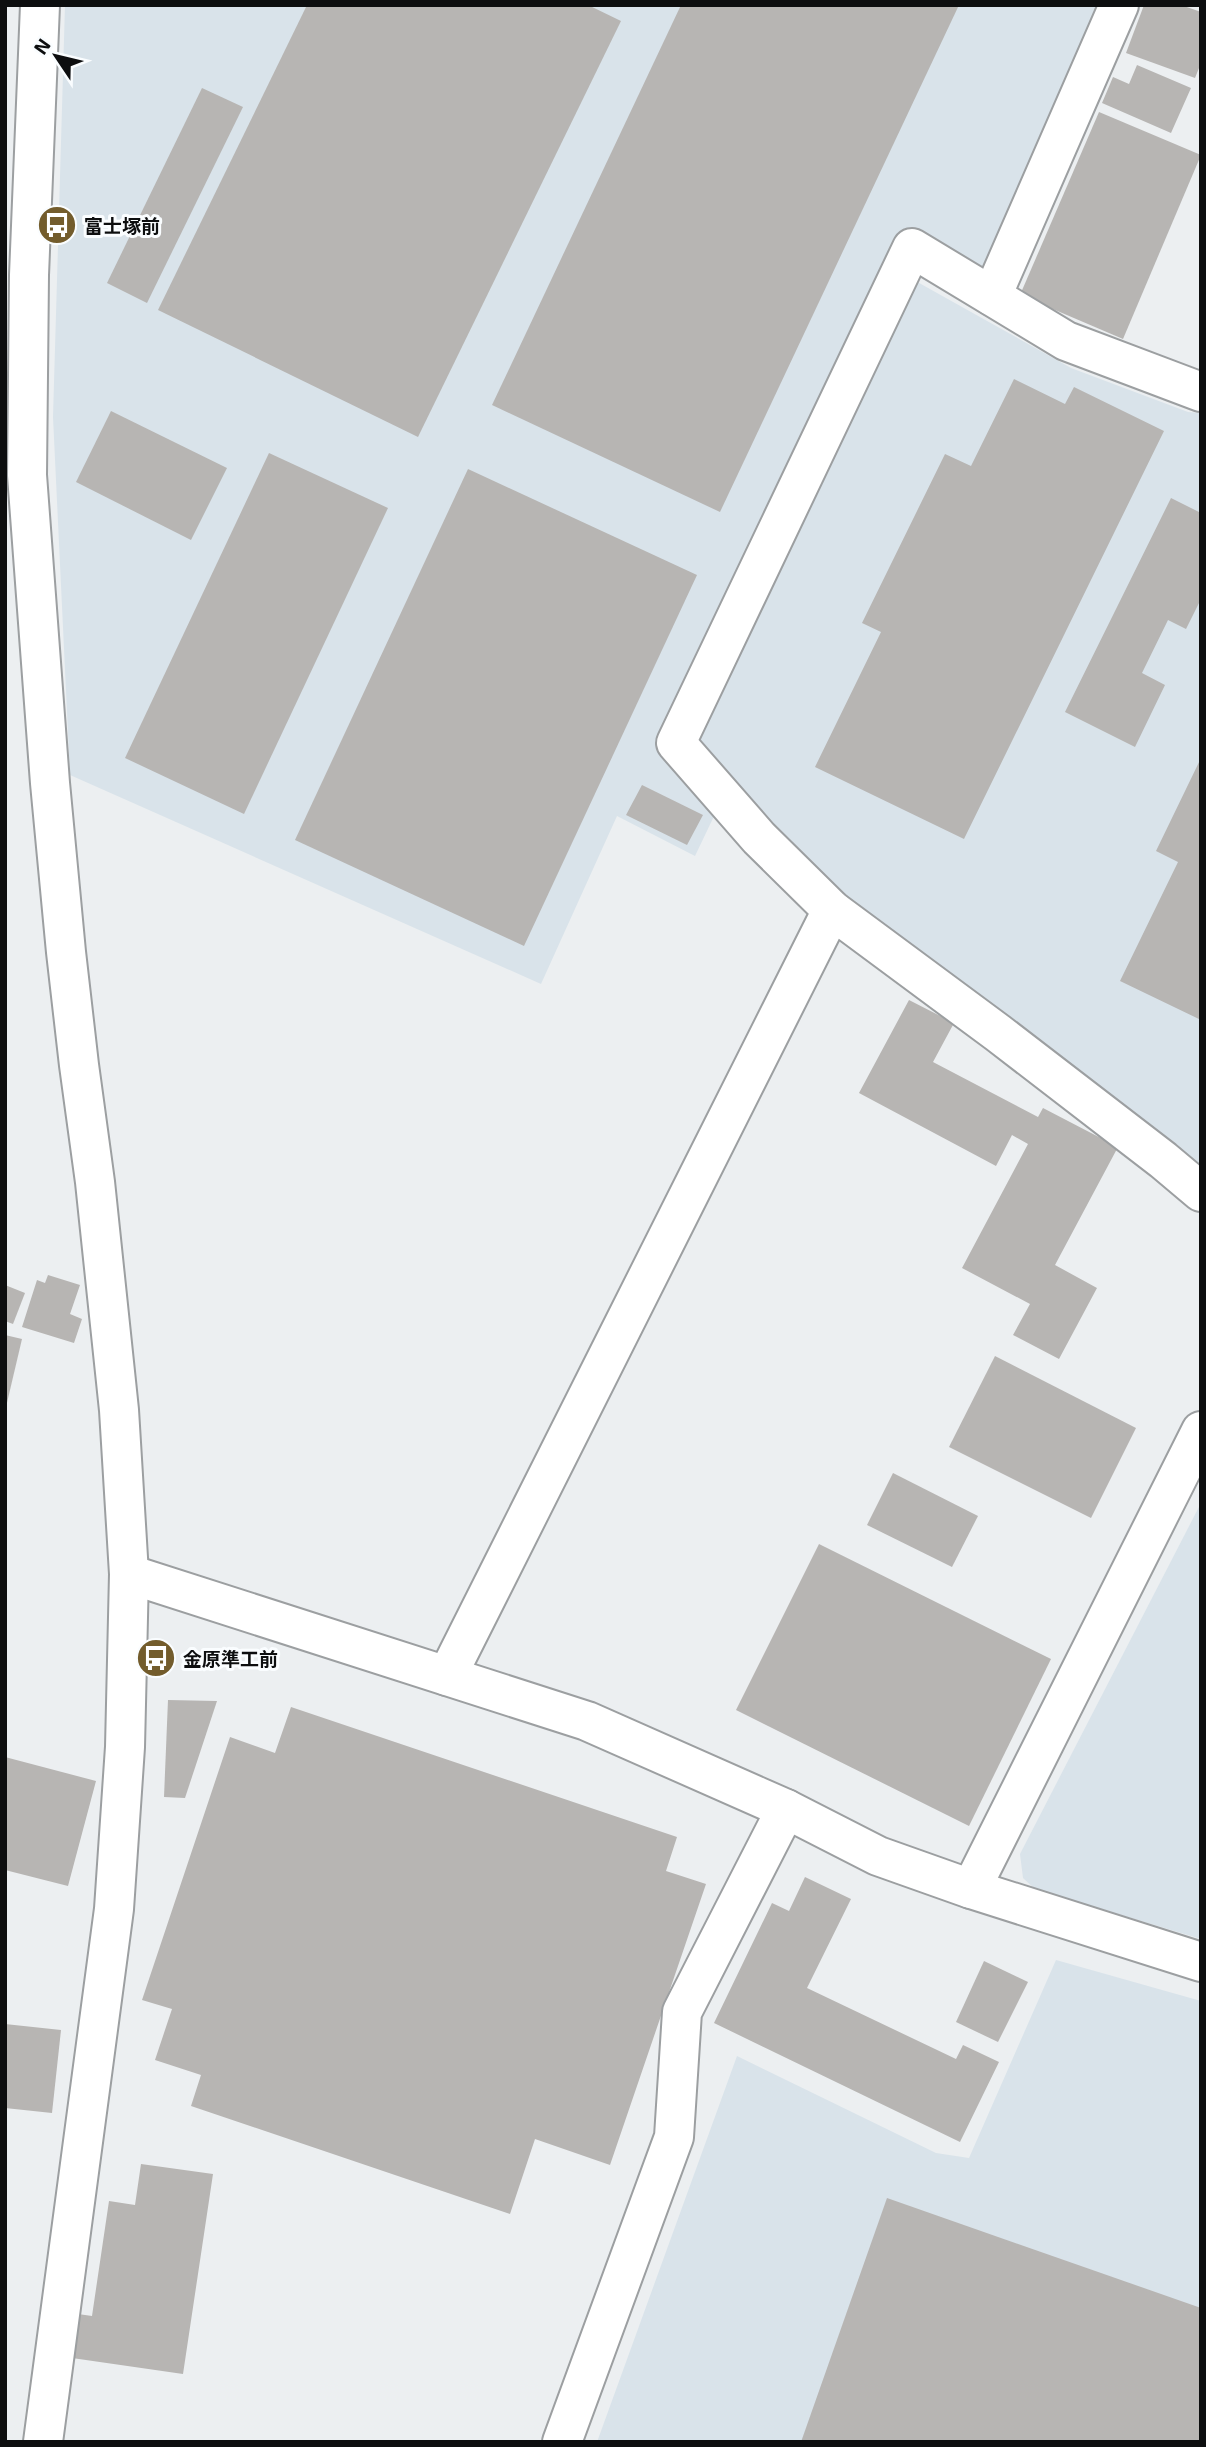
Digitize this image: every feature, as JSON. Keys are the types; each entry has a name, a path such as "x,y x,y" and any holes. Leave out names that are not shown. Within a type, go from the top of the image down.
{"street":[{"path":"40,5 26,382 16,468 66,953 100,1221 120,1410 129,1574 125,1747 114,1909 43,2442"},
{"path":"992,296 1119,5"},
{"path":"1201,391 1066,341 912,248 676,743 760,838 832,910 1009,1042 1201,1192"},
{"path":"447,1676 832,910"},
{"path":"971,1889 1201,1431"},
{"path":"129,1574 587,1721 786,1809 878,1856 971,1889 1201,1962"},
{"path":"562,2442 674,2137 682,2012 786,1809"}],"shaded area":[{"path":"65,5 1105,5 986,272 905,228 659,748 716,812 695,856 617,816 541,984 70,775 53,417"},
{"path":"912,279 1071,368 1188,412 1201,413 1201,1175 823,883 694,735"},
{"path":"1201,1503 1201,1939 1035,1889 1023,1878 1020,1854"},
{"path":"1056,1960 1201,2001 1201,2442 597,2442 737,2056 936,2153 969,2158"}],"building":[{"path":"307,5 588,5 621,21 418,437 158,310"},
{"path":"681,5 959,5 720,512 492,405"},
{"path":"1144,5 1181,5 1201,12 1201,63 1195,78 1126,53"},
{"path":"1137,65 1191,88 1171,133 1102,103 1113,77 1129,84"},
{"path":"202,88 243,107 147,303 107,283"},
{"path":"1099,112 1201,155 1123,339 1020,295"},
{"path":"1014,379 1065,404 1074,387 1164,431 964,839 815,767 881,632 862,623 945,454 971,466"},
{"path":"111,411 227,468 191,540 76,482"},
{"path":"269,453 388,508 244,814 125,758"},
{"path":"468,469 697,575 524,946 295,840"},
{"path":"1171,498 1201,513 1201,599 1186,629 1168,620 1142,673 1165,685 1135,747 1065,712"},
{"path":"1201,758 1201,1020 1120,981 1178,862 1156,851"},
{"path":"642,785 703,815 687,845 626,815"},
{"path":"909,1000 954,1023 933,1062 1038,1117 1043,1108 1118,1147 1055,1265 1097,1288 1059,1359 1013,1335 1030,1304 962,1268 1028,1144 1012,1135 996,1166 859,1093"},
{"path":"48,1275 80,1285 70,1314 82,1319 74,1343 22,1327 37,1280 45,1283"},
{"path":"5,1285 25,1293 13,1324 5,1321"},
{"path":"5,1335 22,1339 6,1407 5,1407"},
{"path":"995,1356 1136,1428 1091,1518 949,1447"},
{"path":"893,1473 978,1516 952,1567 867,1525"},
{"path":"819,1544 1051,1659 969,1826 736,1710"},
{"path":"168,1700 217,1701 185,1798 164,1797"},
{"path":"291,1707 677,1837 666,1871 706,1884 610,2165 535,2139 510,2214 191,2106 201,2075 155,2060 172,2009 142,2000 230,1737 275,1753"},
{"path":"5,1757 96,1781 68,1886 5,1870"},
{"path":"805,1877 851,1899 807,1988 956,2059 963,2045 999,2062 960,2142 714,2023 772,1903 789,1911"},
{"path":"984,1961 1028,1982 998,2042 956,2022"},
{"path":"5,2024 61,2030 52,2113 5,2108"},
{"path":"141,2164 213,2174 183,2374 72,2358 78,2314 92,2316 109,2201 135,2205"},
{"path":"887,2198 1201,2308 1201,2442 801,2442"}],"place":[{"name":"富士塚前","path":"57,225"},
{"name":"金原準工前","path":"156,1658"}]}
